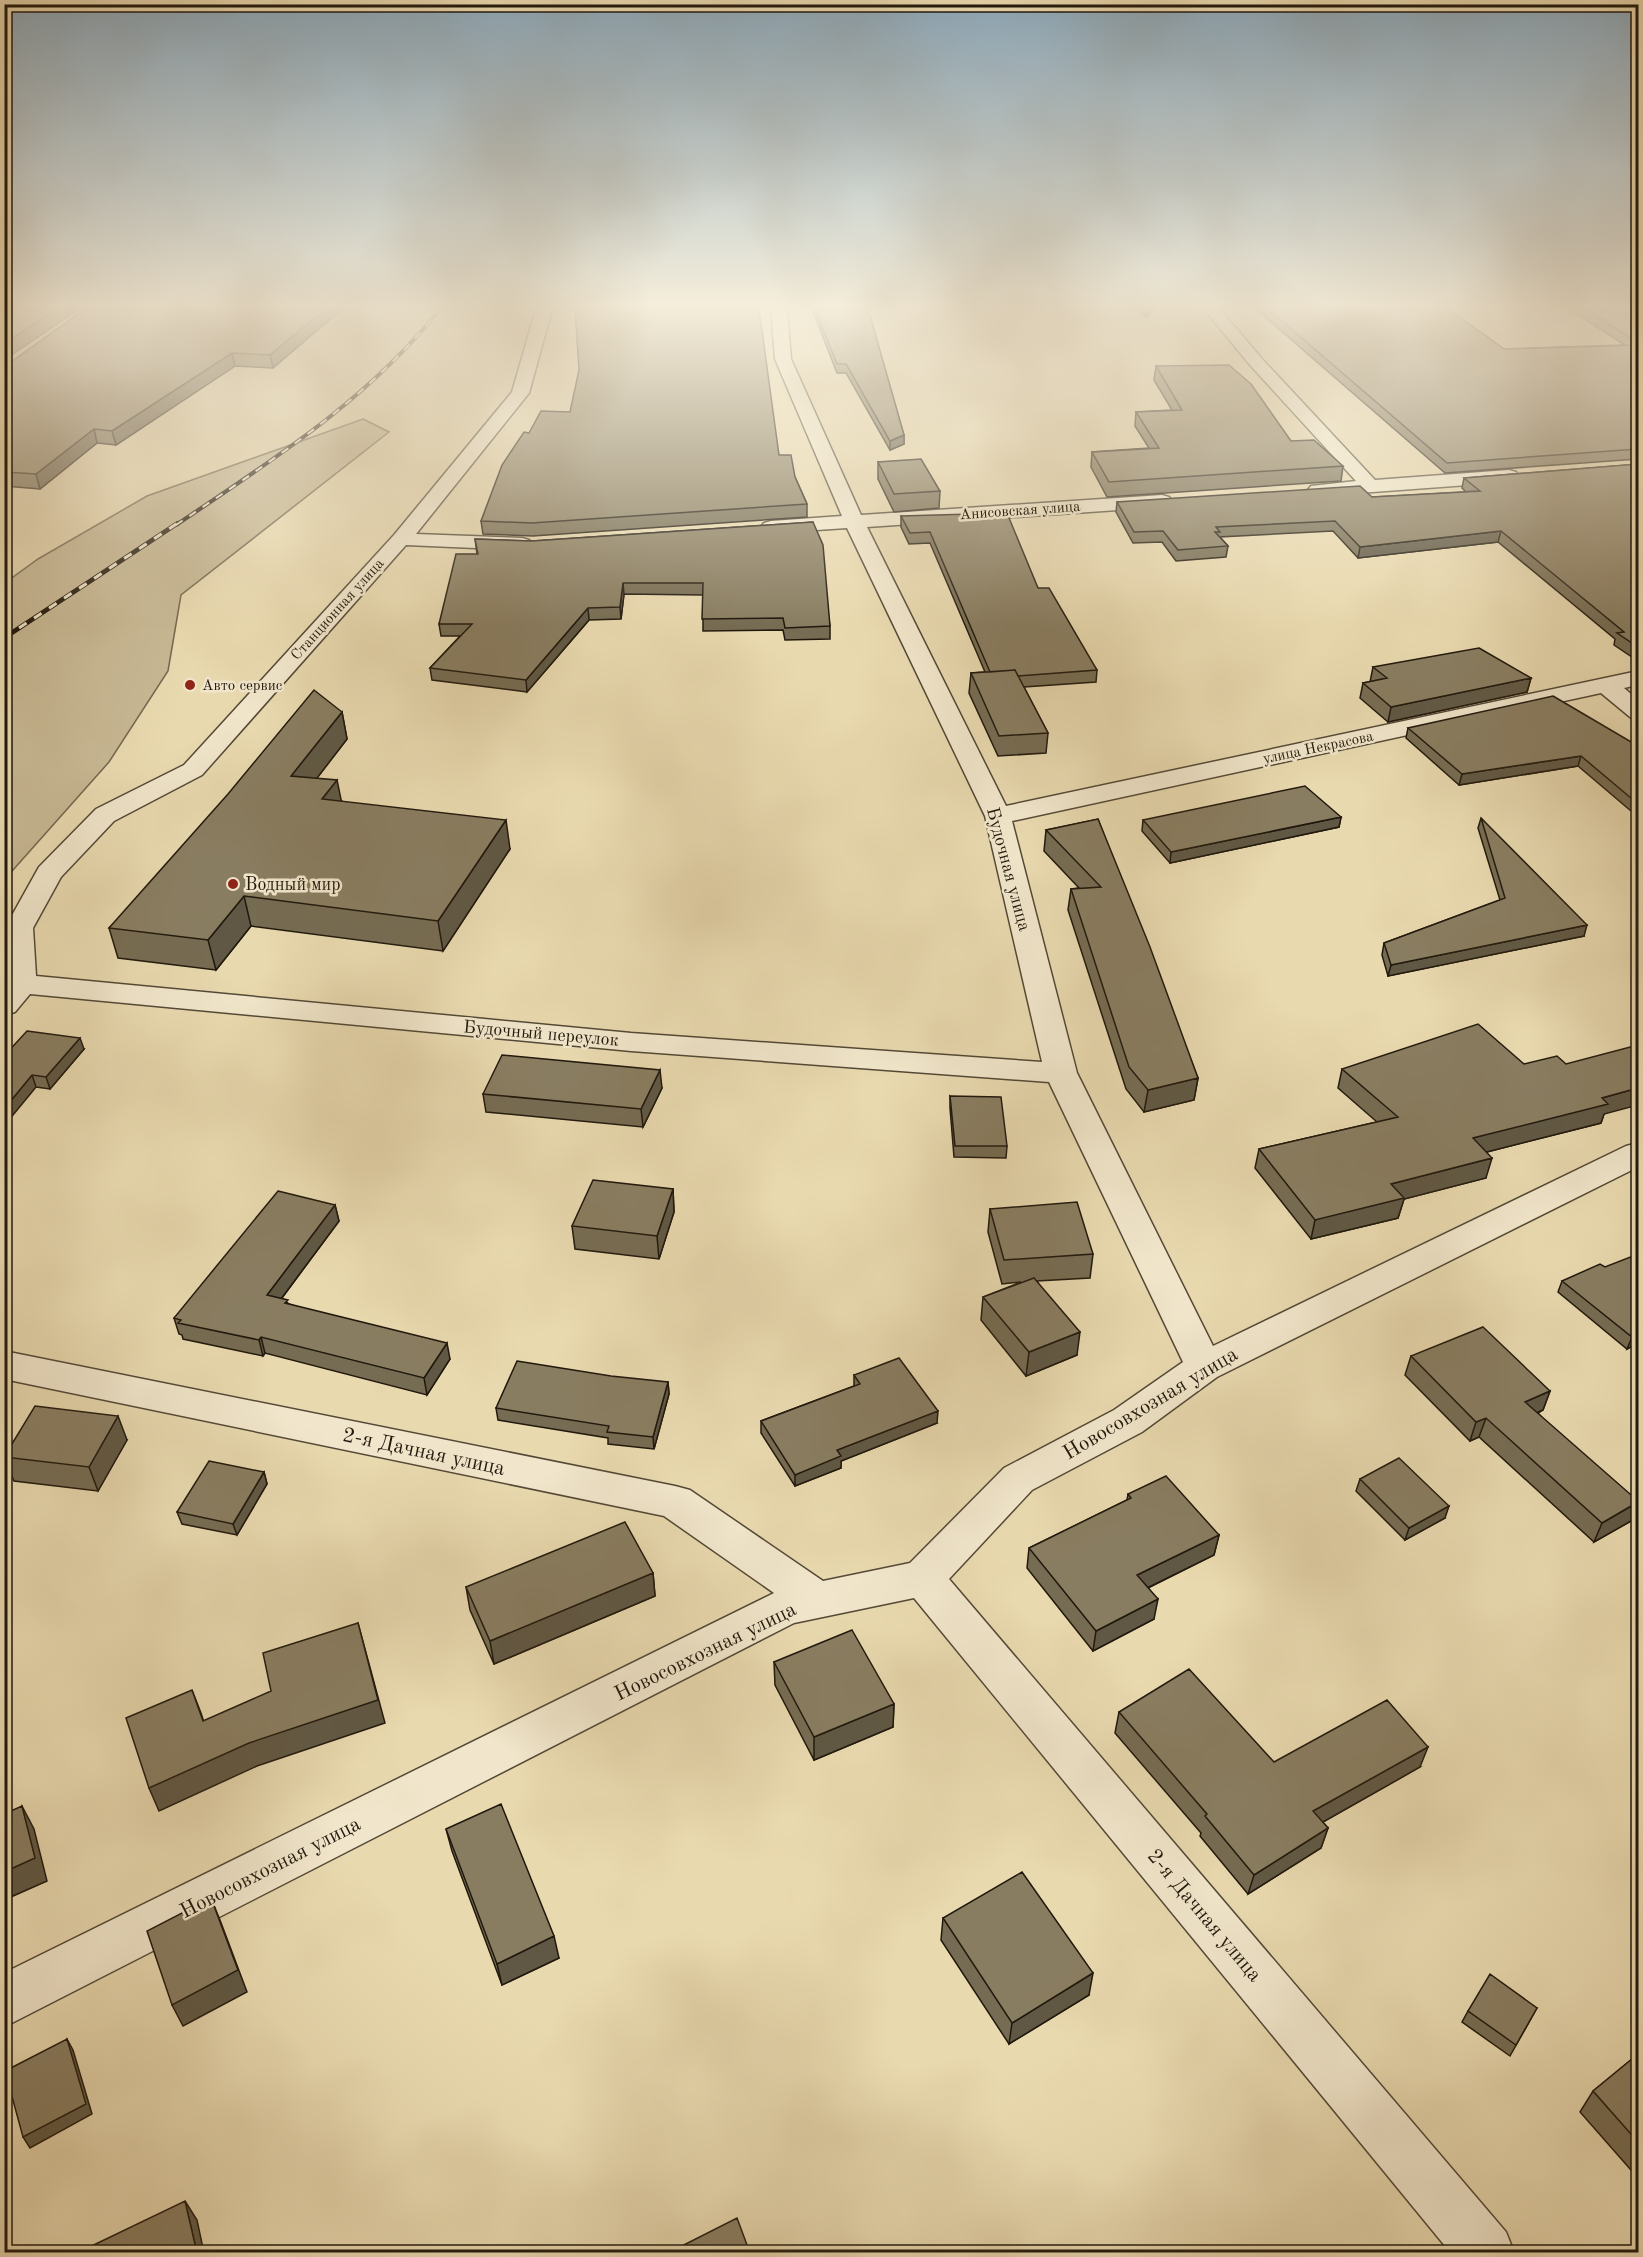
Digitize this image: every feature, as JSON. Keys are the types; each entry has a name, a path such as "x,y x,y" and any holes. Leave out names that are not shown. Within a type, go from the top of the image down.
{"street":[{"name":"Станционная улица","path":"10,998 19,928 49,873 105,815 193,770 401,538 502,414"},
{"name":"Будочная улица","path":"807,414 854,521 998,816 1061,1073 1204,1367"},
{"path":"1304,414 1371,487"},
{"path":"1301,492 1522,475"},
{"name":"Анисовская улица","path":"747,529 1183,499"},
{"path":"401,538 545,543"},
{"name":"улица Некрасова","path":"998,816 1638,678"},
{"path":"1606,685 1638,712"},
{"name":"Будочный переулок","path":"10,998 1061,1073"},
{"name":"Новосовхозная улица","path":"4,2001 786,1607 923,1578 1018,1479 1128,1421 1204,1367 1638,1154"},
{"name":"2-я Дачная улица","path":"4,1365 675,1502 817,1600"},
{"name":"2-я Дачная улица","path":"923,1578 1486,2253"}],"shaded area":[{"path":"363,419 389,432 181,595 168,671 109,762 5,879 5,583 38,559 147,496"}],"building":[{"path":"4,414 138,414 112,431 94,429 36,474 4,472"},
{"path":"539,414 773,414 779,455 791,455 795,477 807,504 532,523 481,521 502,465 524,432 529,433"},
{"path":"875,414 898,414 904,435 890,441"},
{"path":"1137,414 1272,414 1291,441 1314,440 1343,466 1109,482 1092,452 1159,448"},
{"path":"1390,414 1638,414 1638,449 1447,463"},
{"path":"921,459 940,491 894,494 878,462"},
{"path":"1638,464 1638,647 1617,633 1624,632 1501,531 1360,547 1335,521 1216,527 1220,532 1215,532 1228,546 1178,550 1163,531 1134,532 1117,502 1360,486 1372,497 1480,491 1464,478"},
{"path":"1007,513 1038,588 1049,588 1097,670 1018,676 1015,670 990,672 930,532 910,533 901,516"},
{"path":"813,522 823,545 830,626 785,628 783,618 702,619 703,583 623,583 620,607 588,608 526,680 430,668 472,624 439,624 456,554 478,554 475,539 532,541"},
{"path":"1479,648 1531,678 1391,707 1363,683 1387,678 1373,667"},
{"path":"1015,670 1048,733 999,736 971,673"},
{"path":"314,690 342,712 291,776 337,780 322,799 506,820 438,921 244,896 208,940 109,928 228,794"},
{"path":"1553,696 1638,746 1638,804 1581,756 1462,774 1408,728"},
{"path":"1305,786 1341,817 1171,852 1143,820"},
{"path":"1481,818 1587,925 1391,965 1384,943 1505,898"},
{"path":"1098,819 1150,947 1198,1078 1148,1090 1129,1067 1071,889 1101,887 1046,830"},
{"path":"1478,1024 1524,1064 1557,1056 1566,1064 1638,1045 1638,1088 1602,1098 1608,1104 1473,1138 1492,1158 1391,1184 1404,1198 1315,1220 1259,1149 1398,1117 1342,1069"},
{"path":"27,1031 80,1038 46,1077 32,1075 4,1109 4,1056"},
{"path":"502,1055 660,1070 641,1109 483,1094"},
{"path":"950,1096 1001,1097 1007,1146 955,1146"},
{"path":"593,1180 673,1189 657,1236 572,1226"},
{"path":"278,1191 335,1205 267,1295 288,1300 285,1303 447,1343 424,1378 261,1337 259,1340 178,1323 181,1320 174,1318"},
{"path":"1077,1202 1093,1254 1004,1260 990,1209"},
{"path":"1638,1254 1638,1334 1632,1337 1562,1281 1600,1264 1605,1267"},
{"path":"1034,1278 1080,1332 1029,1352 983,1297"},
{"path":"1483,1327 1550,1391 1525,1402 1638,1502 1602,1523 1486,1418 1476,1422 1411,1356"},
{"path":"899,1358 938,1411 837,1450 841,1456 795,1475 761,1421 860,1384 854,1375"},
{"path":"517,1361 611,1376 668,1382 653,1437 607,1432 609,1426 496,1408"},
{"path":"35,1406 118,1416 89,1467 4,1457"},
{"path":"1399,1458 1449,1506 1409,1528 1360,1479"},
{"path":"209,1461 264,1472 233,1524 177,1512"},
{"path":"1166,1476 1219,1535 1137,1575 1158,1599 1096,1631 1029,1548 1131,1498 1128,1494"},
{"path":"625,1522 653,1573 490,1641 466,1587"},
{"path":"358,1623 378,1700 249,1743 149,1788 126,1718 192,1690 203,1721 271,1691 263,1653"},
{"path":"852,1630 894,1704 814,1737 774,1662"},
{"path":"1189,1669 1274,1762 1387,1700 1428,1747 1313,1811 1328,1828 1254,1875 1205,1816 1207,1814 1119,1712"},
{"path":"501,1804 554,1936 497,1964 446,1829"},
{"path":"22,1806 35,1858 4,1872 4,1814"},
{"path":"1022,1872 1093,1973 1012,2023 943,1918"},
{"path":"211,1898 238,1970 172,2005 147,1931"},
{"path":"1490,1974 1537,2008 1516,2045 1468,2011"},
{"path":"67,2039 86,2104 23,2137 5,2071"},
{"path":"1638,2054 1638,2142 1593,2091"},
{"path":"185,2201 197,2253 77,2253"},
{"path":"737,2218 750,2253 668,2253"}],"railway":[{"path":"176,525 282,453 332,414"},
{"path":"4,638 178,523"}],"place":[{"name":"Авто сервис","path":"190,685"},
{"name":"Водный мир","path":"233,884"}]}
